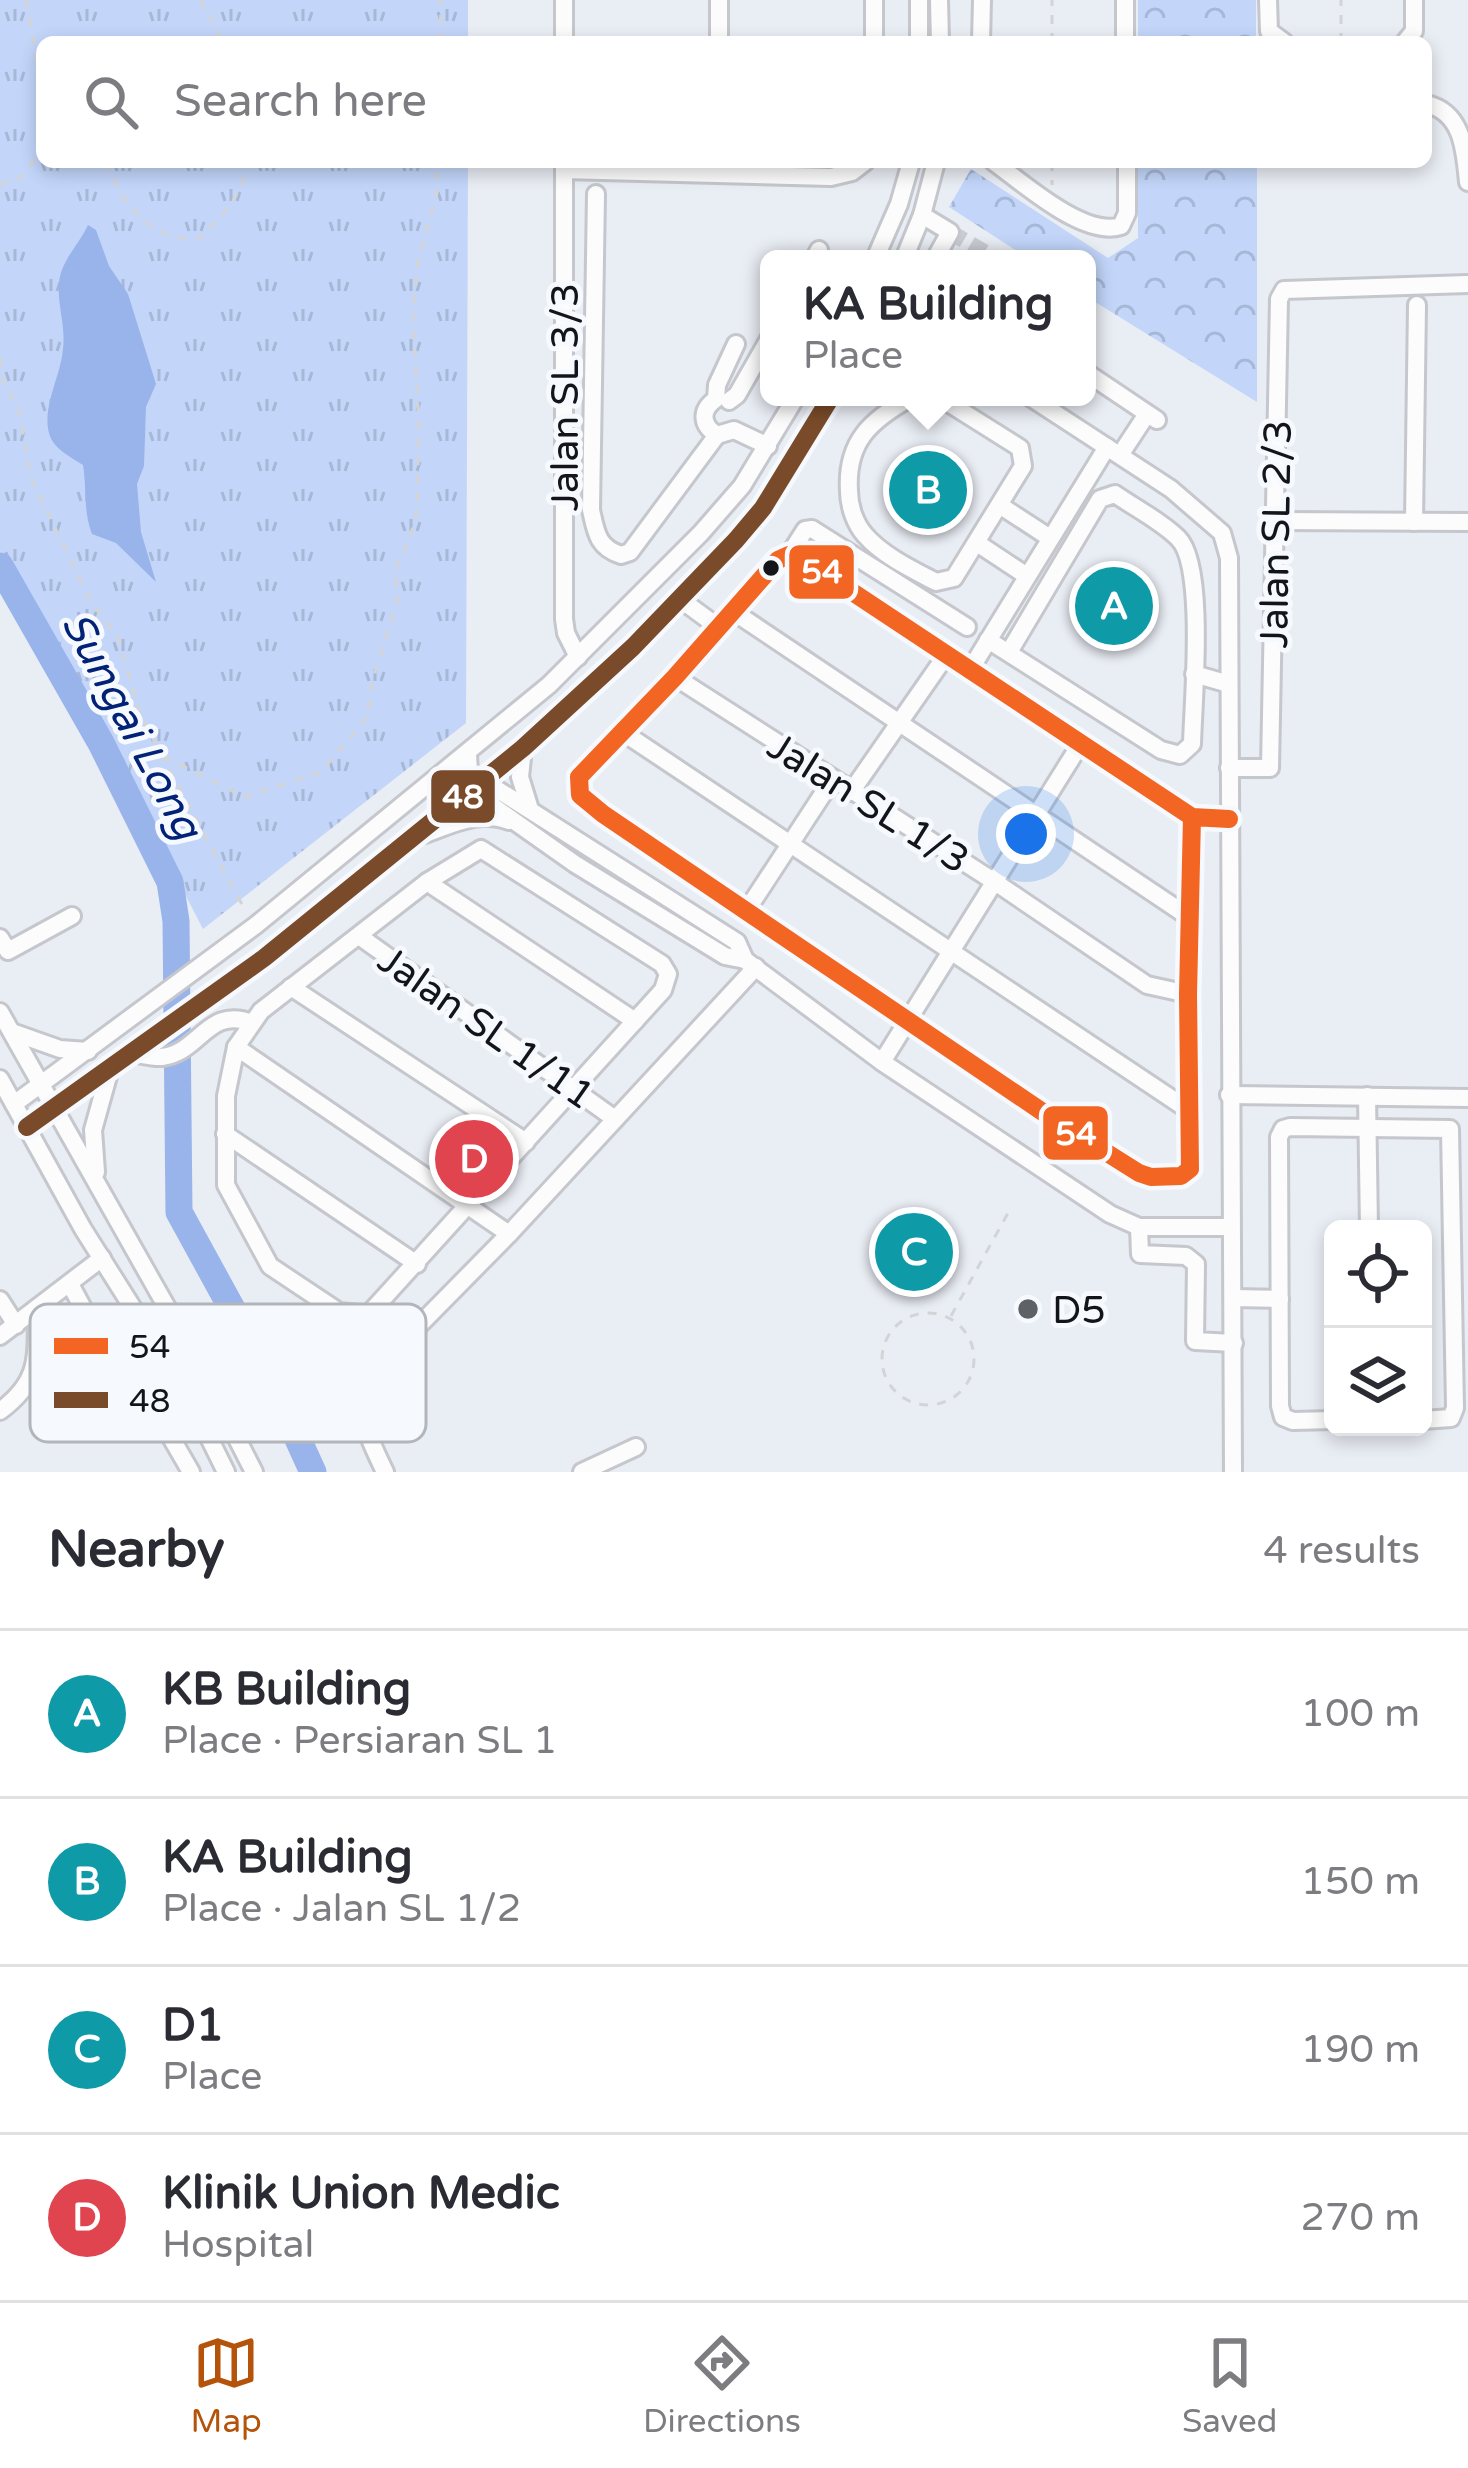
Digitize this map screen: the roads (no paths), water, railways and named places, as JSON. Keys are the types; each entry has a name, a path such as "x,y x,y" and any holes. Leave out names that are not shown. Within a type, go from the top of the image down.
{"street":[{"path":"565,0 565,36"},
{"path":"719,0 719,36"},
{"path":"874,0 874,36"},
{"path":"919,0 919,36"},
{"path":"940,0 940,36"},
{"path":"981,36 982,0"},
{"path":"1125,0 1125,36"},
{"path":"1268,0 1276,36"},
{"path":"1410,36 1414,0"},
{"path":"1432,105 1458,130 1468,182"},
{"name":"Jalan SL 3/3","path":"565,168 566,633 578,657"},
{"path":"718,168 831,176 857,168"},
{"path":"879,250 909,168"},
{"path":"909,250 934,168"},
{"path":"1002,168 1052,204 1099,229 1121,226 1127,214 1127,168"},
{"path":"596,194 591,510 597,539 608,551 630,552 730,429 738,411 723,400 717,385 736,344"},
{"path":"922,215 950,232 940,250"},
{"name":"Jalan SL 2/3","path":"1229,768 1270,768 1279,299 1284,290 1468,284"},
{"path":"1414,522 1417,304"},
{"path":"760,355 737,395 706,406 703,418 707,429 730,429 770,441"},
{"path":"970,670 1050,538 1114,451 1152,417 1096,379"},
{"path":"27,1127 265,958 408,840 701,533 742,486 791,406"},
{"path":"14,1104 467,773 523,748 633,647 763,508 825,406"},
{"path":"897,406 856,439 848,478 855,519 877,545 936,582 954,578 1023,472 1020,448 953,406"},
{"path":"1044,406 1172,489 1222,533 1229,558 1233,1472"},
{"path":"988,640 1161,750 1180,755 1192,744 1194,674 1194,566 1181,540 1115,494 1100,500 1009,652"},
{"path":"1001,506 1050,538"},
{"path":"1275,521 1468,521"},
{"path":"795,556 806,530 812,529 967,627"},
{"path":"977,543 1027,576"},
{"path":"1192,817 1190,1169 1181,1176 1151,1177 746,913 580,796 579,777 778,560 795,556 1192,817 1228,819"},
{"path":"680,599 718,627"},
{"path":"734,612 1189,917"},
{"path":"851,793 947,654"},
{"path":"1194,674 1229,684"},
{"name":"Jalan SL 1/3","path":"675,677 1148,985 1188,994"},
{"path":"624,733 1190,1111"},
{"path":"882,1062 1081,743"},
{"path":"523,748 520,777 530,807"},
{"path":"467,773 530,807 737,942 751,963 882,1062 1110,1214 1139,1227 1230,1227"},
{"path":"467,773 516,823 725,956 751,963"},
{"path":"746,913 832,780"},
{"path":"408,840 469,818 497,817 516,823"},
{"path":"327,1304 270,1266 226,1185 226,1096 236,1047 261,1010 427,882 482,849 662,964 668,974 663,990 379,1304"},
{"path":"427,882 635,1021"},
{"path":"4,944 72,916"},
{"name":"Jalan SL 1/11","path":"359,936 615,1119"},
{"path":"426,1318 615,1119 751,963"},
{"path":"291,987 526,1142"},
{"path":"0,1012 164,1304"},
{"path":"131,1053 164,1057 192,1043 216,1022 234,1017 252,1023"},
{"path":"11,1032 60,1048 88,1051"},
{"path":"236,1047 509,1234"},
{"path":"100,1190 93,1162 93,1130 110,1068"},
{"path":"0,1078 130,1304"},
{"path":"1229,1095 1468,1098"},
{"path":"1367,1096 1369,1220"},
{"path":"1324,1420 1283,1417 1279,1137 1283,1129 1450,1129 1456,1408 1451,1418 1432,1419"},
{"path":"225,1134 417,1264"},
{"path":"1139,1227 1140,1254 1186,1256 1196,1264 1196,1341 1234,1343"},
{"path":"42,1304 102,1258"},
{"path":"70,1284 81,1304"},
{"path":"1233,1298 1280,1299"},
{"path":"0,1300 16,1325"},
{"path":"0,1336 30,1314"},
{"path":"0,1411 21,1396 30,1380"},
{"path":"174,1442 191,1472"},
{"path":"212,1442 226,1472"},
{"path":"240,1442 254,1472"},
{"path":"371,1442 386,1472"},
{"path":"582,1472 636,1447"}],"waterway":[{"name":"Sungai Long","path":"0,566 101,743 170,882 176,921 179,1212 229,1304"},
{"name":"Sungai Long","path":"299,1442 313,1472"}],"tunnel":[{"path":"950,232 981,250"}],"place":[{"name":"KA Building","path":"928,490"},
{"name":"KB Building","path":"1114,606"},
{"name":"Klinik Union Medic","path":"474,1159"},
{"name":"D1","path":"914,1252"},
{"name":"D5","path":"1028,1309"}]}
